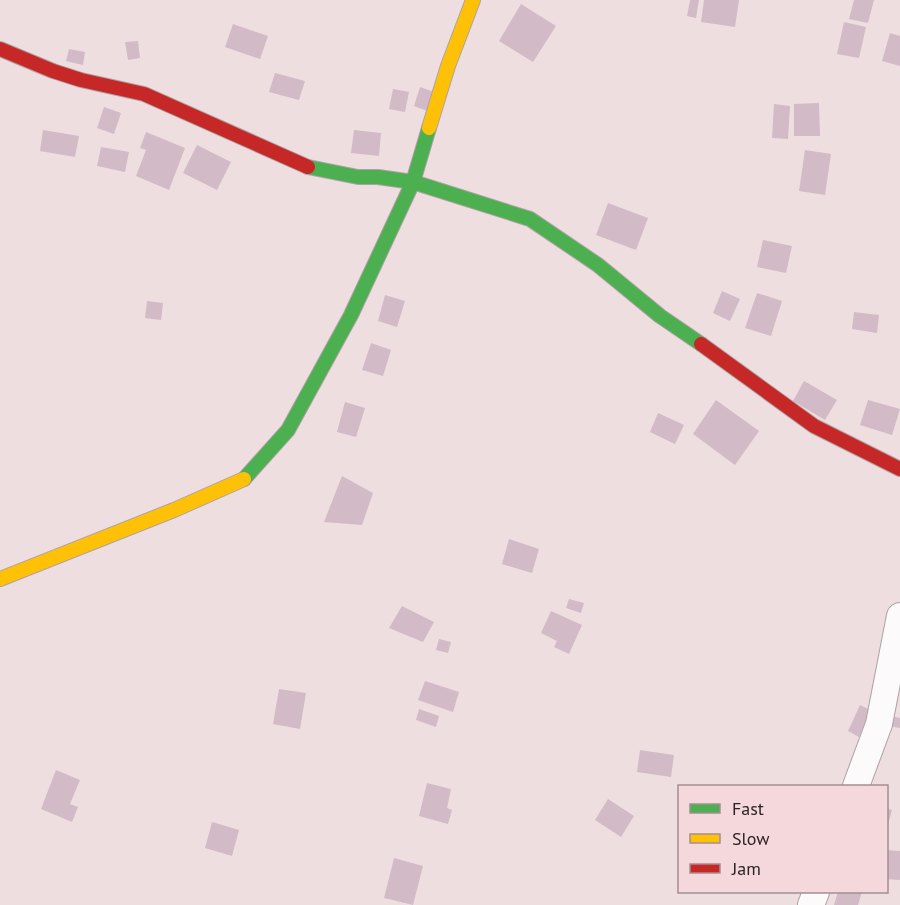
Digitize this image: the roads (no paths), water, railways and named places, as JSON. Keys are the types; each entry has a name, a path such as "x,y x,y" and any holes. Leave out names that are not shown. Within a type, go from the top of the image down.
{"street":[{"path":"0,579 243,480 288,430 351,315 413,182 448,66 474,0"},
{"path":"0,49 81,80 144,94 302,166 358,177 378,177 413,182 530,219 598,266 660,316 753,380 814,426 900,469"},
{"path":"856,785 879,724 900,615"}]}
